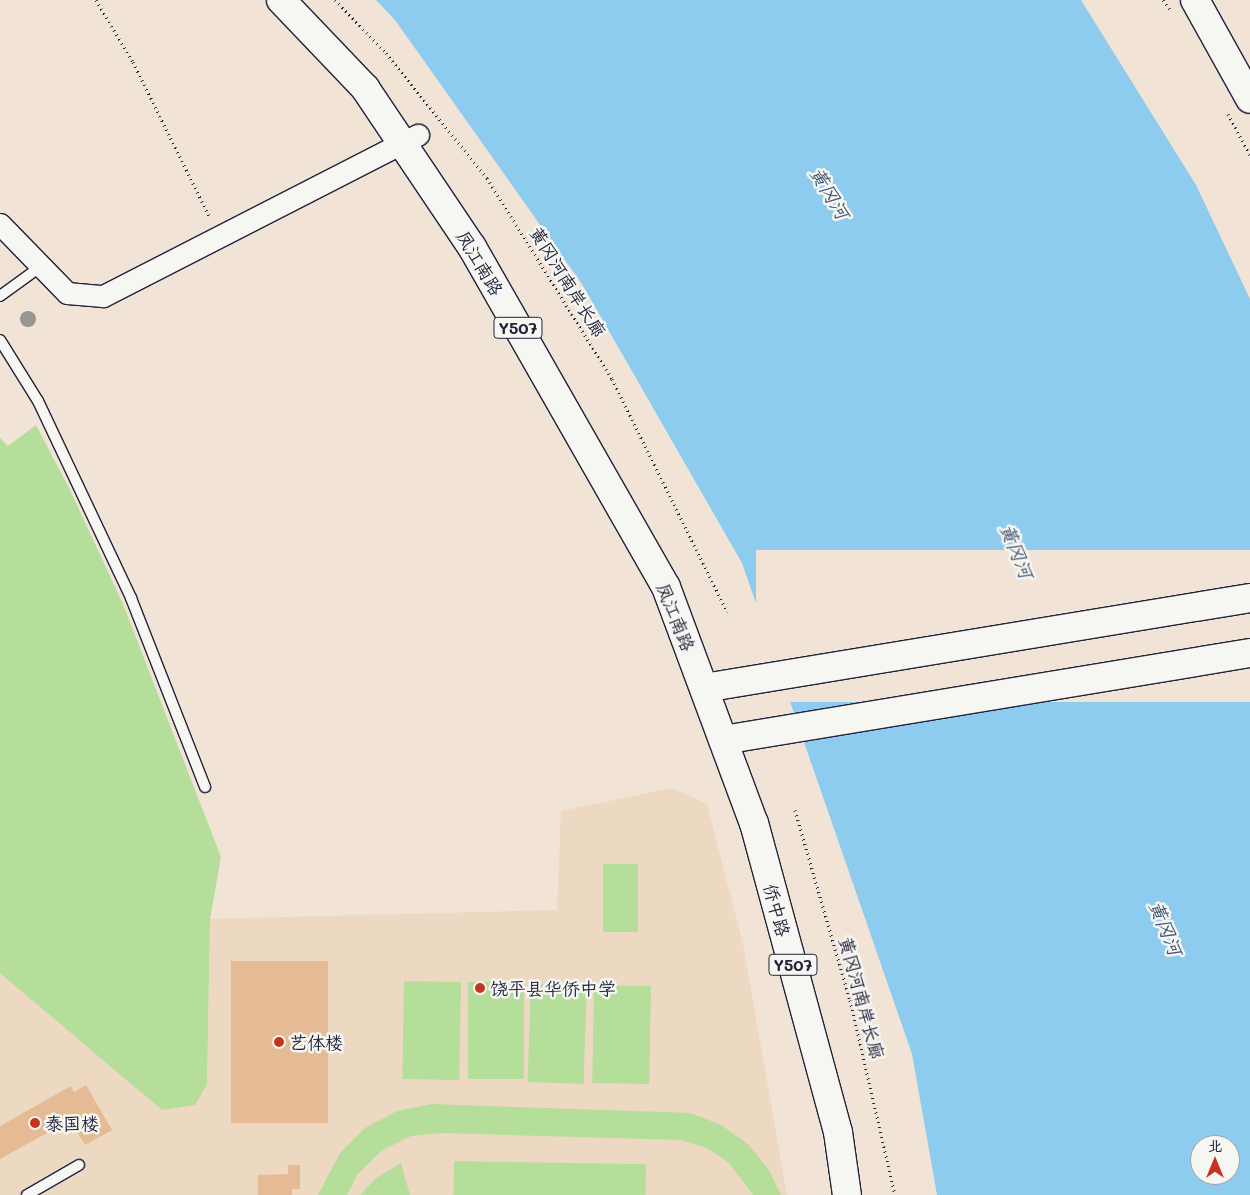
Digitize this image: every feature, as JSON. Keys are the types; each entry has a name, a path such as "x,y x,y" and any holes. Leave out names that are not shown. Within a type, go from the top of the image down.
{"main road":[{"name":"凤江南路","path":"281,0 365,88 472,247 666,587 704,688"},
{"path":"1194,0 1250,99"},
{"path":"704,688 1250,598"},
{"path":"723,740 1250,653"},
{"name":"侨中路","path":"704,688 759,841 838,1132 847,1195"}],"street":[{"path":"0,224 67,293 103,296 418,136"}],"lane":[{"path":"0,296 40,267"},
{"path":"0,340 38,401 131,598 205,787"},
{"path":"26,1195 79,1165"}],"path":[{"path":"96,0 133,62 219,237"},
{"name":"黄冈河南岸长廊","path":"335,0 386,53 487,178 612,379 727,612"},
{"name":"黄冈河南岸长廊","path":"795,810 850,1000 894,1195"}],"shaded area":[{"name":"饶平县华侨中学","path":"672,788 707,804 743,944 787,1195 0,1195 0,973 39,1003 207,1084 210,919 557,910 561,811"}],"green space":[{"path":"36,425 70,490 123,604 221,857 210,919 207,1084 195,1105 162,1110 0,973 0,438 8,446"},
{"path":"603,864 638,864 638,932 603,932"},
{"path":"404,981 461,982 459,1080 402,1079"},
{"path":"468,982 524,982 524,1079 468,1079"},
{"path":"531,984 587,986 584,1084 528,1082"},
{"path":"594,985 651,986 649,1084 592,1083"},
{"path":"432,1104 691,1113 721,1125 748,1144 769,1170 781,1195 753,1195 729,1163 707,1148 681,1140 441,1133 411,1136 381,1151 357,1175 347,1195 318,1195 340,1153 365,1128 397,1111"},
{"path":"454,1161 646,1164 645,1195 453,1195"},
{"path":"401,1163 410,1195 360,1195 376,1178"}],"water":[{"name":"黄冈河","path":"376,0 1081,0 1196,185 1250,299 1250,1195 937,1195 912,1054 742,563 582,284 395,20"}],"pier":[{"path":"756,550 1250,550 1250,702 756,702"}],"building":[{"name":"艺体楼","path":"231,961 328,961 328,1123 231,1123"},
{"name":"泰国楼","path":"86,1085 112,1130 85,1145 70,1120 0,1159 0,1126 71,1086 74,1092"},
{"path":"288,1165 300,1165 300,1189 292,1189 292,1195 258,1195 258,1175 288,1174"}],"place":[{"name":"饶平县华侨中学","path":"480,988"},
{"name":"艺体楼","path":"279,1042"},
{"name":"泰国楼","path":"35,1123"}]}
